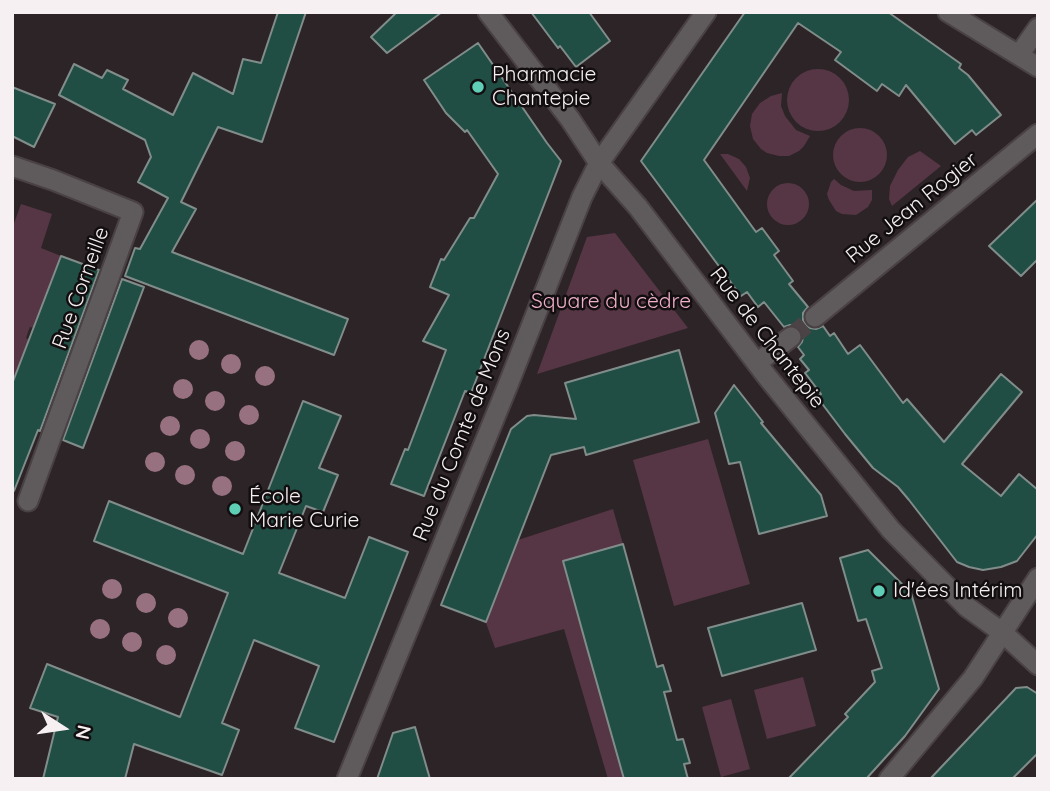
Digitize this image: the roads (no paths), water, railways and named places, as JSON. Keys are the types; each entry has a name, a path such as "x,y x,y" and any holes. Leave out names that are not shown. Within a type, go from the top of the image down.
{"street":[{"name":"Rue de Chantepie","path":"488,12 570,120 599,163 638,207 757,363 891,530 967,607 1003,633 1038,665"},
{"name":"Rue du Comte de Mons","path":"347,779 582,197 599,163 706,12"},
{"path":"948,12 1038,67"},
{"path":"1018,55 1038,28"},
{"name":"Rue Jean Rogier","path":"815,317 1038,134"},
{"name":"Rue Corneille","path":"12,166 133,212 28,501"},
{"path":"757,363 791,337"},
{"path":"889,779 973,678 1038,578"}],"tunnel":[{"path":"791,337 815,317"}],"place":[{"name":"Pharmacie Chantepie","path":"478,87"},
{"name":"École Marie Curie","path":"235,509"},
{"name":"Id'ées Intérim","path":"879,591"}],"park label":[{"name":"Square du cèdre","path":"611,302"}]}
